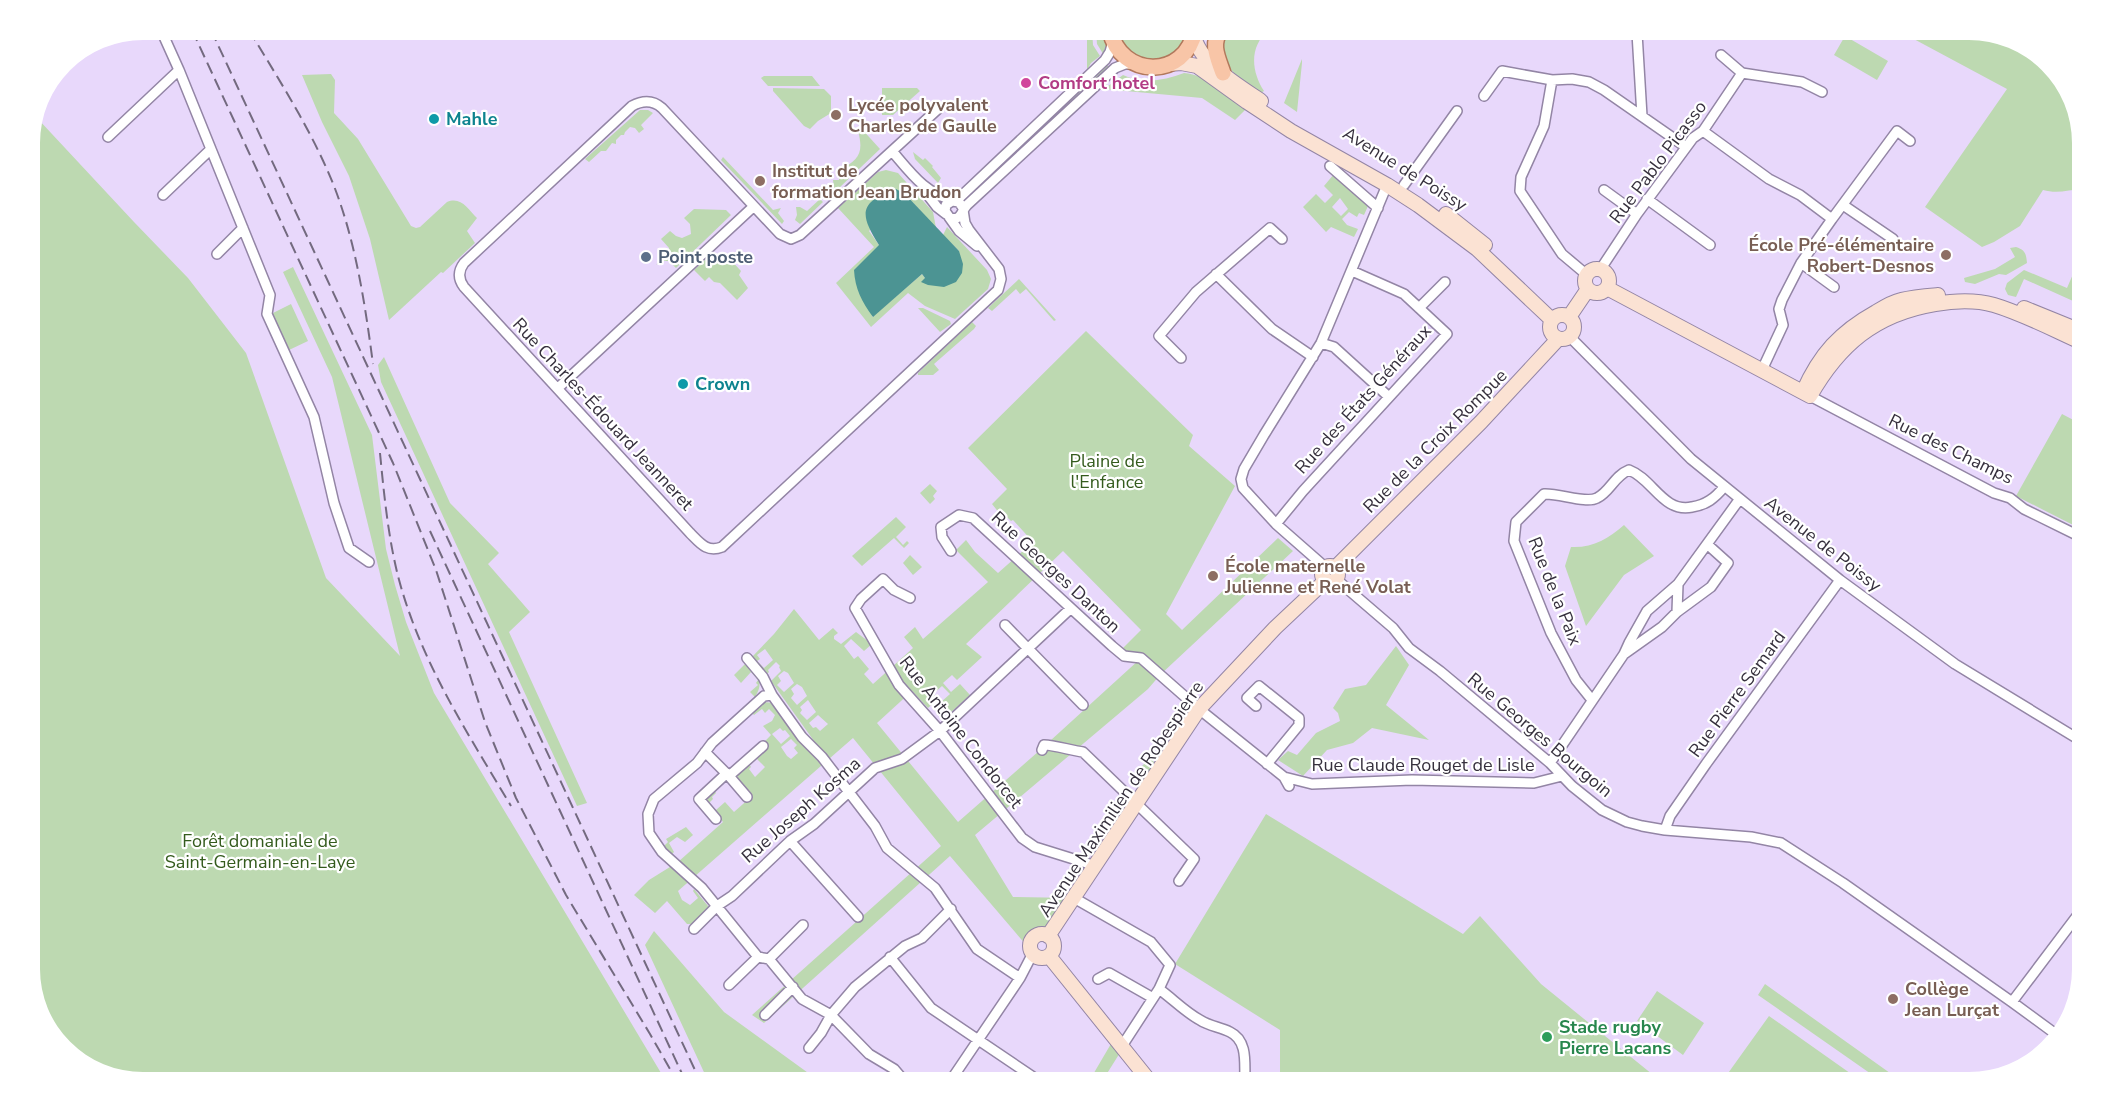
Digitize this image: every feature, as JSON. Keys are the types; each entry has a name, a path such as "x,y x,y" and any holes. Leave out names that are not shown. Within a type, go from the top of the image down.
{"main road":[{"path":"1114,40 1122,55 1135,64 1150,67 1169,64 1185,52 1190,40"},
{"path":"1216,40 1215,49 1223,73"}],"street":[{"path":"166,40 270,295 267,314 314,417 334,503 349,548 369,562"},
{"path":"1112,40 1110,52 1105,60 955,201 946,205 948,216 959,217 963,209 1115,68 1127,63 1135,64"},
{"path":"1195,40 1203,55 1223,73 1305,136"},
{"path":"1637,40 1642,116"},
{"path":"1721,55 1742,74 1802,82 1822,92"},
{"path":"1169,64 1181,63 1197,66 1247,102 1305,136"},
{"path":"108,136 179,70"},
{"path":"1484,96 1502,71 1552,80 1572,79 1589,82 1686,147"},
{"name":"Rue Pablo Picasso","path":"1598,280 1637,214 1693,138 1703,131 1742,74"},
{"path":"1552,80 1544,126 1521,177 1520,190 1562,254 1627,298 1807,394"},
{"name":"Rue Charles-Édouard Jeanneret","path":"753,207 662,108 654,102 644,101 633,106 517,213 464,263 460,272 460,280 464,287 501,328 690,533 707,549 714,550 722,547 996,292 1000,283 1000,272 967,226 963,209"},
{"path":"558,388 753,207 783,236 796,237 939,108"},
{"path":"1216,274 1272,329 1313,357 1378,208 1394,182 1458,111"},
{"path":"1703,131 1769,179 1800,195 1832,219"},
{"path":"1762,370 1783,325 1779,309 1782,300 1801,262 1897,131 1910,141"},
{"name":"Avenue de Poissy","path":"1305,136 1346,161 1394,182"},
{"name":"Avenue de Poissy","path":"1305,136 1394,182 1470,231 1559,318"},
{"path":"163,195 211,149"},
{"path":"892,152 935,195 961,203 963,209"},
{"path":"1330,166 1378,208"},
{"name":"Rue Charles-Édouard Jeanneret","path":"918,180 930,199 967,238 982,249"},
{"path":"1604,190 1637,214"},
{"path":"1647,200 1710,246"},
{"path":"1843,205 1893,238"},
{"path":"217,254 243,228"},
{"path":"1181,358 1159,336 1196,292 1269,228 1282,239"},
{"path":"1801,262 1834,287"},
{"name":"Rue des États Généraux","path":"1276,524 1303,491 1447,334 1404,294 1352,271"},
{"path":"1559,318 1574,324 1575,329 1564,338 1551,333 1550,329 1559,318 1598,280"},
{"path":"1419,308 1445,282"},
{"path":"1807,394 1810,375 1840,336 1861,320 1901,300 1944,294 1995,297 2072,328"},
{"path":"1807,394 1831,363 1858,336 1892,315 1924,306 1954,302 1992,304 2072,338"},
{"name":"Avenue de Poissy","path":"1564,338 1724,487 1840,580 1955,664 2072,735"},
{"name":"Rue de la Croix Rompue","path":"1331,574 1564,338"},
{"path":"1321,343 1335,347 1389,397"},
{"name":"Rue Georges Bourgoin","path":"1313,357 1263,435 1244,469 1241,482 1243,488 1276,524 1393,628 1409,648 1550,763 1572,786 1602,810 1627,822 1665,830 1751,837 1781,843 1812,861 2052,1031"},
{"name":"Rue des Champs","path":"1807,394 1994,493 2010,498 2024,509 2072,533"},
{"name":"Rue de la Paix","path":"1592,700 1576,680 1551,633 1514,541 1516,522 1544,494 1590,500 1599,497 1620,474 1629,470 1637,473 1671,505 1683,509 1703,505 1717,496 1724,487"},
{"path":"1550,763 1624,654 1647,611 1678,584 1739,500"},
{"name":"Rue Georges Danton","path":"951,551 942,537 941,527 959,514 973,518 1124,656 1140,658 1284,777"},
{"path":"1624,654 1711,587 1728,563 1708,545"},
{"name":"Avenue Maximilien de Robespierre","path":"1048,936 1199,709 1275,628 1331,574"},
{"name":"Rue Antoine Condorcet","path":"910,598 894,590 883,579 861,599 855,608 900,685 940,731 1022,838 1035,847 1096,866"},
{"name":"Rue Pierre Semard","path":"1665,830 1670,816 1700,772 1840,580"},
{"path":"1677,612 1678,584"},
{"name":"Rue Joseph Kosma","path":"694,929 790,841 814,824 875,768 902,759 940,731 1070,609"},
{"path":"1005,625 1083,705"},
{"path":"747,658 763,677 772,695 802,737 822,758 875,826 887,848 935,888 977,949 1020,978"},
{"path":"1256,706 1247,698 1259,686 1299,718 1299,725 1267,764"},
{"path":"772,695 764,696 712,743 697,763 654,799 648,814 649,833 662,852 702,888 758,957 770,959 802,999 831,1015 870,1054 897,1072"},
{"path":"1042,750 1044,745 1048,744 1060,749 1083,752 1194,859 1179,881"},
{"path":"716,819 699,799 764,747"},
{"path":"705,752 747,797"},
{"name":"Rue Claude Rouget de Lisle","path":"1284,777 1312,784 1412,780 1534,783 1562,776"},
{"path":"1284,777 1289,786"},
{"path":"790,841 858,917"},
{"path":"1074,898 1151,942 1170,965 1159,989 1122,1046"},
{"path":"809,1048 831,1015 855,987 905,946 922,938 951,909"},
{"path":"2012,1002 2072,923"},
{"path":"770,959 803,925"},
{"path":"957,1072 1020,978 1032,953 1030,944 1034,938 1042,934 1048,936 1053,946 1049,956"},
{"path":"1032,953 1038,957 1049,956"},
{"path":"1049,956 1142,1072"},
{"path":"729,985 758,957"},
{"path":"890,957 931,1008 1025,1072"},
{"path":"1098,979 1109,973 1153,998"},
{"path":"765,1015 794,987"},
{"path":"1159,989 1180,1004 1188,1014 1209,1026 1237,1036 1244,1049 1245,1072"}],"green space":[{"path":"1087,40 1093,40 1100,56 1091,63 1087,70"},
{"path":"1097,40 1107,40 1105,57"},
{"path":"1121,40 1185,40 1180,51 1158,62 1129,54"},
{"path":"1224,40 1260,40 1254,59 1256,75 1264,91 1259,94 1235,75 1225,58"},
{"path":"1843,40 1852,40 1888,61 1877,80 1834,55"},
{"path":"1916,40 1983,41 2015,51 2027,58 2047,76 2062,98 2067,111 2072,137 2072,190 2058,192 2043,190 2020,226 1982,247 1925,207 2007,89"},
{"path":"1302,59 1302,63 1297,112 1284,103"},
{"path":"1107,65 1110,68 1023,149 1019,145"},
{"path":"1184,73 1201,77 1247,108 1235,120 1202,98 1104,89 1123,75 1146,81 1169,78"},
{"path":"331,74 335,80 334,113 358,139 411,226 420,227 447,202 452,201 464,204 477,218 467,231 475,243 389,320 370,239 349,176 302,75"},
{"path":"764,76 812,76 820,86 768,86 761,78"},
{"path":"773,88 824,89 831,96 831,113 810,129 804,126 773,91"},
{"path":"882,88 917,88 920,91 893,115 882,115"},
{"path":"640,110 653,113 641,125 644,129 639,133 635,128 630,127 616,140 616,144 612,143 606,151 601,151 589,162 585,159"},
{"name":"Forêt domaniale de Saint-Germain-en-Laye","path":"43,124 188,278 246,353 326,578 400,656 332,377 283,272 293,267 372,435 386,549 406,622 434,693 660,1072 130,1072 98,1062 86,1055 66,1037 51,1015 42,989 41,976 41,137"},
{"path":"860,127 880,149 839,188 834,188 833,180 839,180 839,170 851,163 858,155"},
{"path":"913,152 923,160 925,158 933,166 941,178 938,183 915,159"},
{"path":"723,157 773,210 781,208 778,213 784,221 782,224 721,160"},
{"path":"886,170 898,173 933,212 936,228 905,194 869,231 879,245 872,317 922,274 925,278 959,251 943,235 947,227 987,270 991,279 988,289 955,319 925,306 908,293 871,327 836,283 874,247 838,208 878,172"},
{"path":"1334,174 1368,206 1364,215 1359,213 1357,217 1349,212 1342,219 1347,225 1358,229 1354,237 1331,227 1326,232 1303,207 1316,194 1325,203 1333,195 1324,186","holes":["1340,198 1348,209 1341,216 1332,207"]},
{"path":"820,199 823,202 800,224 795,220 796,207 807,211"},
{"path":"694,209 726,210 731,215 676,268 669,261 661,261 669,254 669,248 661,239 670,231 682,238 691,234 690,224 684,218"},
{"path":"2016,247 2024,252 2027,263 2006,275 1999,274 1975,284 1965,282 1964,278 1995,269 2015,257 2010,248"},
{"path":"728,257 741,271 739,275 748,288 737,300 720,283 714,282 709,277 705,281 694,270 707,258"},
{"path":"2024,270 2067,288 2072,276 2072,301 2024,279 2016,297 2008,295 2005,289 2007,283"},
{"path":"1019,279 1056,320 1054,321 1026,289 1020,294 1016,289 992,311 988,308"},
{"path":"291,304 308,341 289,350 271,314"},
{"path":"918,308 923,308 950,321 951,324 940,332"},
{"path":"972,322 976,326 974,329 934,364 939,370 933,375 918,375 918,373"},
{"name":"Plaine de l'Enfance","path":"1086,331 1193,435 1189,446 1235,486 1166,614 1182,630 1278,538 1293,551 1160,675 1148,689 975,835 1013,897 1074,898 1042,935 1033,939 1031,947 1033,953 950,856 764,1023 752,1015 941,846 853,738 678,891 682,900 690,905 698,898 694,889 708,906 708,910 694,924 687,924 667,901 655,913 634,895 649,880 678,862 723,822 707,803 706,796 712,787 716,793 709,803 716,810 725,802 734,812 752,796 733,774 771,735 763,726 772,721 775,715 769,709 765,713 762,709 754,715 752,713 764,702 774,703 807,747 814,741 771,681 781,671 780,666 776,662 767,674 752,657 794,609 819,640 833,628 838,633 834,639 841,644 856,632 872,644 864,651 851,639 844,646 854,659 858,656 869,669 864,674 873,684 913,648 904,637 915,627 923,639 988,582 956,550 966,540 975,552 998,573 1033,542 1013,520 1011,521 1002,512 1000,514 992,504 1007,489 968,448","holes":["1063,551 1141,630 1119,652 1140,659 958,822 877,723 912,691 928,708 937,700 949,714 970,695 960,684 951,692 943,683 952,675 957,680 982,657 966,644","765,649 773,660 764,668 757,661 760,659 757,655","784,671 794,683 784,692 777,685 781,681 778,676","797,684 802,687 807,696 797,705 791,698 794,694 791,689","942,686 950,694 941,702 933,694","808,700 816,712 807,720 800,713 802,710 800,707","818,715 828,724 820,731 816,727 813,728 809,723","780,728 790,736 781,744 772,734","791,739 797,745 794,748 798,753 791,759 781,747","756,758 765,767 755,777 749,769 751,767 749,764"]},
{"path":"384,357 450,503 499,553 488,564 530,612 509,632 587,803 577,806 381,382 378,365"},
{"path":"2062,414 2072,419 2072,524 2016,496"},
{"path":"930,484 937,491 933,496 935,499 930,504 920,493"},
{"path":"896,517 906,527 896,537 903,545 907,541 909,543 904,548 894,538 862,566 852,556"},
{"path":"1624,525 1654,556 1624,575 1586,626 1565,566 1571,547 1600,542"},
{"path":"910,555 922,567 913,575 903,563"},
{"path":"1396,646 1409,665 1386,705 1429,740 1372,728 1353,743 1327,750 1303,776 1278,760 1288,751 1297,755 1316,733 1340,721 1338,713 1333,708 1345,689 1366,685"},
{"path":"747,662 760,682 755,697 750,692 758,685 756,683 758,680 751,672 741,683 734,675"},
{"path":"1150,758 1155,763 1144,779 1135,773"},
{"path":"1266,814 1463,934 1480,916 1541,984 1649,1072 1280,1072 1280,1030 1175,964"},
{"path":"686,827 693,835 685,842 677,837 669,843 674,852 671,855 664,846 668,842 666,839"},
{"path":"654,931 724,1012 807,1072 704,1072 645,945"},
{"path":"1765,984 1889,1072 1868,1072 1758,995"},
{"path":"1657,991 1704,1023 1683,1055 1637,1021"},
{"path":"1769,1016 1848,1072 1729,1072"},
{"path":"1115,1037 1123,1048 1108,1072 1094,1072"}],"shaded area":[{"path":"896,189 905,194 959,251 963,264 962,273 956,282 944,287 921,282 925,278 922,274 873,317 860,295 854,270 879,245 866,217 869,204"}],"railway":[{"path":"197,40 393,463 436,570 485,722 516,798 566,895 672,1072"},
{"path":"216,40 696,1072"},
{"path":"255,40 305,126 334,186 354,252 373,364"},
{"path":"380,453 392,546 407,607 446,695 511,806"},
{"path":"430,531 681,1072"}],"place":[{"name":"Comfort hotel","path":"1026,83"},
{"name":"Lycée polyvalent Charles de Gaulle","path":"836,115"},
{"name":"Mahle","path":"434,119"},
{"name":"Institut de formation Jean Brudon","path":"760,181"},
{"name":"École Pré-élémentaire Robert-Desnos","path":"1946,255"},
{"name":"Point poste","path":"646,257"},
{"name":"Crown","path":"683,384"},
{"name":"École maternelle Julienne et René Volat","path":"1213,576"},
{"name":"Collège Jean Lurçat","path":"1893,999"},
{"name":"Stade rugby Pierre Lacans","path":"1547,1037"}]}
